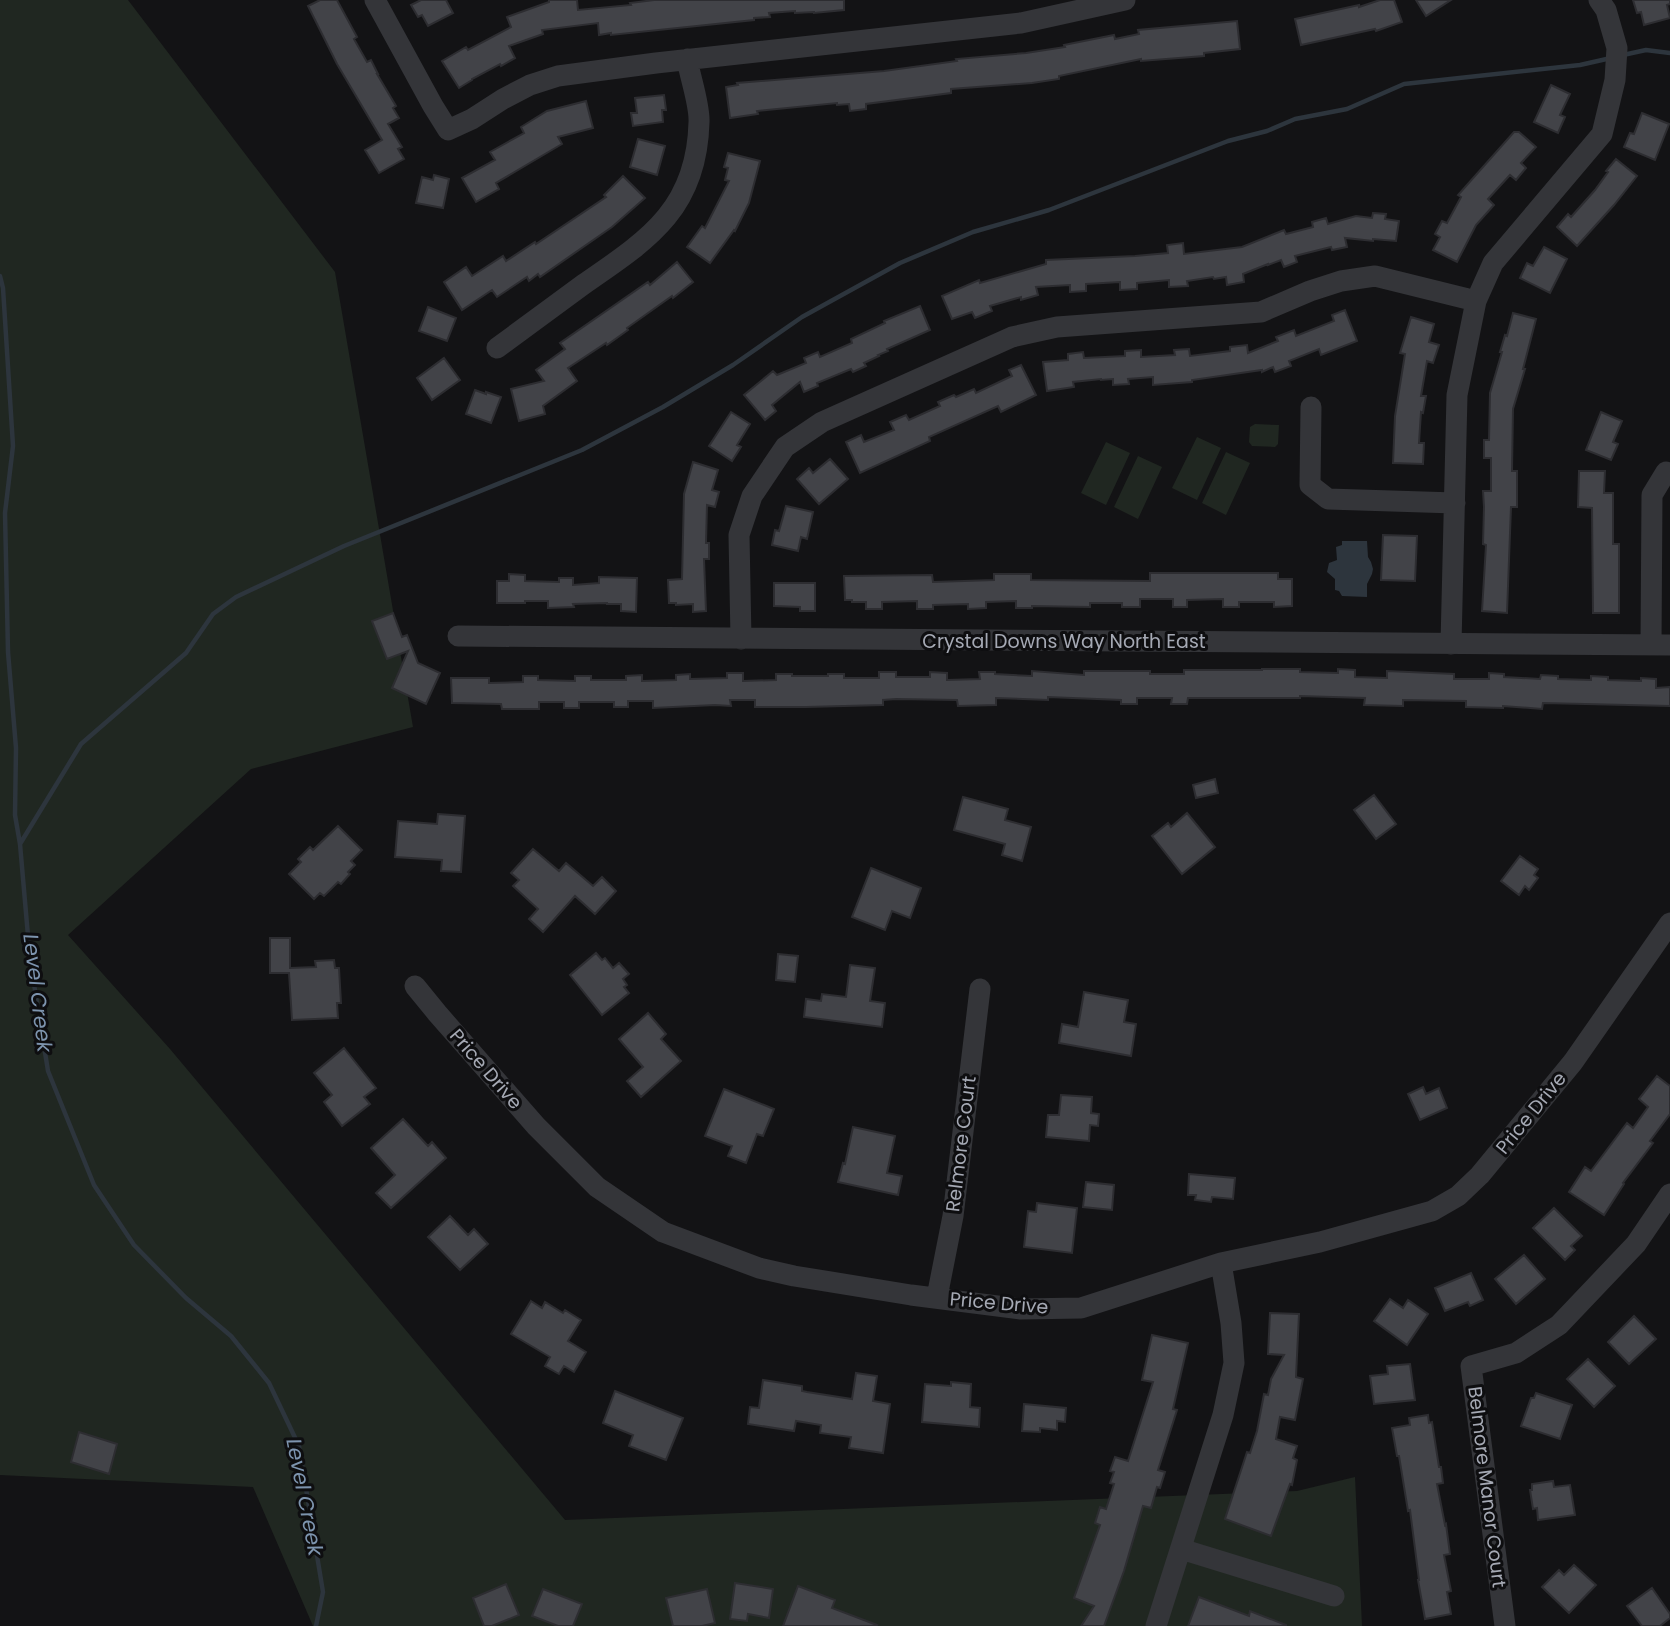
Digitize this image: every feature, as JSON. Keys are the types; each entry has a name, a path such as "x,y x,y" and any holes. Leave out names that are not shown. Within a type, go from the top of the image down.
{"street":[{"path":"374,0 448,130 530,85 558,76 1021,23 1125,0"},
{"path":"1451,644 1457,395 1476,300 1493,263 1602,134 1615,80 1617,48 1606,10 1599,0"},
{"path":"497,348 615,263 652,234 671,212 686,188 696,157 699,120 687,60"},
{"path":"741,639 739,535 752,496 785,447 822,422 1012,337 1057,327 1261,313 1310,291 1341,281 1375,276 1476,300"},
{"path":"1311,407 1310,485 1328,499 1455,503"},
{"path":"1661,645 1652,495 1667,472"},
{"name":"Crystal Downs Way North East","path":"458,636 1661,645"},
{"name":"Price Drive","path":"415,986 536,1126 597,1187 663,1232 759,1268 808,1278 1021,1309 1081,1308 1221,1263 1320,1242 1432,1211 1458,1196 1480,1175 1573,1062 1666,937"},
{"name":"Relmore Court","path":"937,1297 953,1216 980,989"},
{"name":"Belmore Manor Court","path":"1505,1626 1471,1366 1516,1353 1559,1325 1636,1244 1670,1195"},
{"path":"1156,1626 1223,1415 1234,1363 1231,1323 1221,1263"},
{"path":"1181,1549 1334,1595"}],"shaded area":[{"path":"0,0 128,0 335,272 413,727 251,769 68,935 170,1049 565,1520 1297,1491 1355,1477 1362,1626 313,1626 253,1487 0,1475"},
{"path":"1255,424 1279,425 1278,444 1275,447 1252,446 1249,442 1250,427"},
{"path":"1197,437 1221,448 1197,500 1172,488"},
{"path":"1106,442 1130,453 1106,505 1081,493"},
{"path":"1226,452 1250,463 1226,515 1202,503"},
{"path":"1138,456 1162,467 1138,519 1114,507"},
{"path":"1342,541 1367,541 1368,557 1373,569 1367,584 1367,597 1342,596 1335,590 1335,579 1327,572 1329,563 1337,560 1336,547 1342,545"}],"building":[{"path":"320,0 337,0 357,37 354,39 367,62 371,60 396,106 393,108 399,118 388,124 402,147 398,149 404,159 379,173 365,150 382,140 337,64 308,6"},
{"path":"421,0 446,0 453,13 428,26 422,15 418,17 411,5"},
{"path":"549,0 577,0 578,10 654,0 844,0 844,10 769,13 770,17 754,20 611,35 599,35 598,23 542,30 543,34 509,46 515,58 459,88 442,61 511,27 507,17"},
{"path":"1380,0 1394,0 1402,22 1376,31 1375,29 1301,45 1295,19 1359,7"},
{"path":"1416,0 1451,0 1426,16"},
{"path":"1633,0 1670,0 1667,5 1670,18 1644,25 1641,12 1637,13"},
{"path":"1237,21 1240,49 1204,53 1204,56 1141,59 1059,76 1059,79 951,89 951,93 866,104 866,109 850,111 849,104 837,103 757,111 758,114 730,118 726,87 738,85 737,83 884,71 957,61 956,59 1065,47 1064,45 1114,35 1115,39 1139,34 1138,30"},
{"path":"1551,85 1570,94 1560,115 1565,117 1558,133 1534,122"},
{"path":"664,95 666,110 662,110 663,122 633,126 631,113 637,113 635,98"},
{"path":"586,101 593,128 558,137 562,144 496,183 499,189 476,202 462,178 495,160 490,152 524,133 521,127 547,111"},
{"path":"1642,113 1669,124 1655,160 1624,147 1630,133 1634,134"},
{"path":"1514,132 1519,132 1536,147 1521,163 1526,168 1516,180 1510,175 1488,199 1494,205 1476,225 1457,262 1433,250 1440,237 1435,234 1442,221 1447,223 1461,197 1458,195"},
{"path":"638,139 665,146 657,175 630,167"},
{"path":"728,153 760,161 749,203 735,231 710,263 687,247 702,226 705,228 729,181 725,180 728,168 724,167"},
{"path":"1616,159 1637,176 1577,246 1557,227 1568,214 1571,217 1595,190"},
{"path":"434,175 449,179 443,208 416,203 422,177 433,180"},
{"path":"623,176 645,198 612,227 540,277 538,274 529,281 527,277 497,297 492,290 462,310 444,282 466,267 472,276 503,256 506,261 535,242 536,244 606,197 604,195"},
{"path":"1373,213 1386,214 1385,219 1399,221 1396,241 1345,238 1347,247 1332,250 1331,247 1295,256 1297,262 1284,267 1281,260 1268,264 1243,274 1244,282 1227,285 1226,277 1213,277 1187,281 1188,286 1169,287 1169,280 1137,283 1137,289 1120,290 1120,282 1086,284 1086,291 1070,292 1070,285 1036,287 1038,295 990,306 992,311 975,318 972,312 952,319 942,296 979,280 980,283 1046,264 1046,260 1168,253 1167,245 1183,243 1184,254 1242,247 1284,230 1286,234 1313,227 1312,222 1326,218 1328,224 1356,216 1372,218"},
{"path":"1544,247 1567,259 1550,293 1520,278 1527,263 1533,266"},
{"path":"677,262 693,282 607,345 606,343 568,368 577,381 543,406 545,414 519,421 511,389 544,381 536,370 565,349 560,343 648,282 650,285"},
{"path":"920,306 930,330 887,349 888,351 864,363 866,366 817,383 818,386 804,392 800,382 772,405 776,411 765,420 744,395 773,371 777,375 806,363 804,358 818,352 820,357 852,343 851,339 885,323 884,321"},
{"path":"428,307 456,318 447,341 419,331"},
{"path":"1345,310 1357,341 1321,355 1319,349 1289,361 1291,366 1275,372 1273,367 1262,372 1153,385 1153,377 1128,379 1129,384 1113,385 1113,379 1101,379 1073,382 1074,387 1047,391 1043,362 1068,360 1068,354 1083,352 1084,358 1125,356 1125,351 1141,350 1141,357 1175,355 1174,350 1189,349 1190,356 1230,351 1230,347 1247,345 1248,353 1278,341 1276,337 1294,330 1296,336 1334,321 1332,315"},
{"path":"1513,313 1536,319 1513,409 1512,471 1517,471 1517,507 1511,507 1507,613 1482,611 1486,545 1483,544 1483,491 1491,491 1491,458 1484,458 1484,440 1489,440 1490,393"},
{"path":"1411,317 1434,324 1429,342 1439,345 1433,363 1427,361 1421,396 1426,396 1423,413 1421,412 1419,443 1424,443 1423,464 1393,463 1395,416 1405,354 1400,353"},
{"path":"444,358 460,380 432,400 417,378"},
{"path":"1021,365 1036,395 1001,412 998,406 929,437 930,441 860,473 846,442 861,435 864,442 894,430 890,422 906,415 909,420 940,406 938,402 954,395 956,397 974,389 976,393 1012,376 1009,370"},
{"path":"475,390 501,397 491,423 466,414"},
{"path":"731,412 750,424 737,445 741,447 732,461 709,446"},
{"path":"1601,412 1622,421 1613,442 1618,444 1611,460 1586,450"},
{"path":"830,459 848,479 819,504 797,479 809,468 813,473"},
{"path":"693,462 718,470 712,490 719,492 715,507 707,505 706,543 709,543 709,559 704,559 706,611 693,612 693,604 669,603 668,580 682,579 684,494"},
{"path":"1579,471 1605,471 1604,493 1613,493 1613,544 1619,544 1619,613 1593,613 1592,508 1578,507"},
{"path":"786,506 813,512 807,539 801,537 798,551 772,545 775,530 779,531"},
{"path":"1383,535 1417,536 1415,581 1381,580"},
{"path":"1150,573 1278,573 1278,579 1292,579 1292,606 1274,607 1274,602 1239,602 1239,607 1223,607 1223,599 1187,600 1187,607 1173,607 1173,599 1140,599 1140,607 1122,607 1122,603 1090,603 1090,607 1016,608 1016,601 986,602 986,608 968,609 968,604 933,605 933,609 917,609 917,601 882,602 882,609 866,609 866,602 845,600 844,576 932,575 933,582 994,580 994,574 1031,574 1031,580 1150,581"},
{"path":"509,574 525,575 525,581 559,582 559,578 573,578 573,585 599,583 599,577 637,578 636,612 621,611 621,604 607,603 548,608 548,601 497,603 497,581 509,581"},
{"path":"774,583 815,583 815,611 800,611 800,607 774,606"},
{"path":"393,613 402,637 407,635 418,663 440,673 426,704 392,688 408,651 387,659 372,621"},
{"path":"1262,669 1338,673 1338,669 1355,670 1355,677 1387,678 1387,671 1454,674 1454,679 1489,679 1489,673 1504,674 1504,677 1540,679 1541,675 1558,676 1558,679 1591,680 1591,676 1608,677 1608,680 1656,679 1656,688 1670,687 1670,706 1543,703 1542,709 1466,707 1466,701 1403,700 1403,706 1364,705 1365,698 1300,696 1188,698 1187,704 1171,704 1172,698 1137,698 1137,704 1121,704 1121,700 996,698 996,705 958,706 957,700 896,699 883,700 883,705 806,707 755,707 755,700 730,700 731,706 653,708 653,701 628,701 628,707 614,707 614,702 579,702 579,708 564,708 564,702 539,702 539,709 502,709 501,704 452,703 451,678 489,678 489,683 523,682 523,676 538,676 538,680 575,681 575,676 591,676 591,680 626,680 626,676 642,675 642,681 676,680 676,675 690,674 690,679 727,678 727,673 743,673 743,681 776,680 776,674 844,674 844,678 879,678 879,672 896,672 896,677 930,677 930,672 947,673 947,680 980,679 979,672 1032,676 1032,671 1084,675 1084,671 1184,674 1184,670"},
{"path":"1215,779 1218,793 1196,798 1193,785"},
{"path":"1374,795 1396,824 1376,839 1354,810"},
{"path":"963,797 1008,809 1005,820 1031,827 1022,861 1002,855 1005,844 954,830"},
{"path":"1187,813 1215,847 1182,874 1152,836 1168,823 1171,827"},
{"path":"438,814 465,816 461,872 441,871 442,860 395,857 398,821 437,824"},
{"path":"338,826 362,850 351,861 355,865 341,884 338,882 324,896 320,893 314,899 289,874 301,862 298,859 310,847 313,850"},
{"path":"533,849 559,871 566,863 593,886 602,877 616,891 595,914 575,896 543,932 529,919 538,909 513,886 519,880 511,873"},
{"path":"1520,856 1538,869 1534,875 1538,878 1529,890 1525,886 1519,895 1501,881"},
{"path":"871,868 921,888 910,918 892,911 885,930 852,917"},
{"path":"270,938 290,938 290,968 316,967 315,961 334,960 335,968 339,968 341,1003 337,1003 338,1018 292,1020 289,973 270,973"},
{"path":"596,953 602,960 605,958 613,968 619,963 629,974 623,979 627,985 624,987 629,993 602,1015 570,975"},
{"path":"778,954 798,956 795,982 776,980"},
{"path":"850,965 875,968 870,1001 885,1003 882,1027 804,1017 806,999 821,1001 822,994 846,997"},
{"path":"1084,992 1128,1000 1124,1022 1136,1024 1131,1056 1059,1043 1062,1024 1078,1027"},
{"path":"648,1013 666,1034 661,1039 681,1061 641,1097 627,1081 643,1067 619,1039"},
{"path":"344,1048 376,1088 364,1097 370,1104 342,1126 324,1102 332,1095 314,1073"},
{"path":"1657,1076 1670,1086 1670,1114 1604,1215 1569,1192 1585,1167 1591,1171 1627,1123 1633,1128 1648,1107 1639,1099"},
{"path":"1423,1087 1426,1094 1439,1088 1447,1108 1420,1120 1408,1094"},
{"path":"724,1089 774,1109 763,1136 757,1134 746,1163 728,1156 732,1146 705,1136"},
{"path":"1061,1095 1092,1097 1091,1113 1099,1114 1098,1126 1090,1125 1089,1141 1046,1137 1048,1115 1059,1115"},
{"path":"403,1119 428,1146 432,1142 446,1158 391,1208 376,1193 395,1175 371,1148"},
{"path":"853,1127 895,1136 887,1173 902,1176 898,1195 838,1182"},
{"path":"1189,1174 1235,1178 1233,1199 1212,1197 1211,1202 1195,1200 1196,1195 1188,1195"},
{"path":"1086,1182 1114,1185 1112,1210 1083,1207"},
{"path":"1037,1203 1077,1208 1072,1253 1024,1247 1028,1211 1036,1212"},
{"path":"1554,1208 1582,1236 1571,1246 1575,1250 1565,1260 1533,1228"},
{"path":"450,1216 468,1235 474,1229 488,1244 460,1270 428,1237"},
{"path":"1524,1255 1545,1279 1516,1304 1495,1279"},
{"path":"1471,1273 1483,1300 1470,1306 1468,1302 1445,1311 1435,1288"},
{"path":"1390,1299 1403,1308 1408,1300 1428,1314 1407,1345 1374,1321"},
{"path":"531,1301 542,1308 545,1302 581,1320 568,1341 586,1352 574,1372 564,1366 559,1374 545,1366 550,1357 511,1334"},
{"path":"1270,1313 1299,1314 1296,1377 1303,1379 1295,1420 1280,1417 1276,1439 1297,1446 1293,1458 1297,1460 1292,1485 1290,1484 1271,1536 1225,1519 1247,1452 1250,1453 1257,1431 1264,1394 1268,1395 1271,1379 1284,1355 1268,1354"},
{"path":"1634,1316 1656,1339 1629,1364 1608,1342"},
{"path":"1152,1335 1188,1343 1173,1409 1177,1410 1158,1470 1165,1472 1151,1508 1143,1506 1104,1626 1081,1626 1094,1606 1074,1598 1100,1525 1095,1523 1100,1507 1106,1509 1114,1484 1110,1483 1114,1472 1110,1471 1115,1457 1128,1461 1153,1382 1142,1380"},
{"path":"1588,1359 1615,1386 1594,1407 1567,1379"},
{"path":"1410,1364 1415,1400 1374,1404 1370,1376 1388,1374 1387,1366"},
{"path":"856,1373 877,1376 873,1401 890,1404 883,1453 849,1448 851,1437 820,1433 821,1425 796,1421 794,1431 748,1424 750,1407 759,1408 763,1380 802,1386 802,1391 852,1399"},
{"path":"951,1382 971,1384 970,1407 980,1408 979,1427 922,1422 925,1384 951,1386"},
{"path":"615,1391 683,1418 666,1460 629,1446 633,1435 603,1423"},
{"path":"1536,1393 1572,1405 1560,1439 1521,1426 1531,1398 1534,1398"},
{"path":"1024,1404 1066,1408 1065,1422 1057,1421 1057,1430 1040,1428 1040,1432 1022,1431"},
{"path":"1428,1415 1429,1423 1432,1422 1443,1483 1437,1484 1450,1554 1444,1555 1451,1591 1447,1592 1451,1614 1425,1619 1410,1510 1408,1511 1392,1428 1410,1425 1409,1418"},
{"path":"79,1432 117,1444 109,1474 71,1462"},
{"path":"1553,1481 1554,1487 1570,1485 1575,1515 1538,1520 1537,1508 1533,1509 1530,1490 1532,1484"},
{"path":"1574,1565 1596,1585 1569,1613 1542,1587 1559,1570 1564,1575"},
{"path":"735,1583 773,1589 769,1618 748,1614 747,1621 730,1619"},
{"path":"506,1584 519,1615 492,1626 484,1626 473,1598"},
{"path":"798,1586 835,1600 832,1608 877,1625 783,1626"},
{"path":"1652,1588 1670,1618 1660,1626 1642,1626 1627,1606"},
{"path":"543,1589 582,1604 573,1626 558,1626 532,1616"},
{"path":"707,1589 715,1623 673,1626 666,1598"},
{"path":"1199,1597 1249,1616 1250,1611 1286,1626 1188,1626"}],"waterway":[{"path":"1623,55 1646,50 1670,53"},
{"path":"20,844 81,744 186,653 213,614 236,597 344,546 582,450 663,407 733,365 802,317 900,263 973,232 1049,210 1228,141 1267,131 1295,119 1347,109 1404,84 1580,65 1611,58"},
{"name":"Level Creek","path":"0,276 13,446 5,513 8,652 16,748 15,815 30,959 48,1071 94,1185 134,1245 186,1298 231,1336 269,1383 299,1446 323,1592 316,1626"}]}
